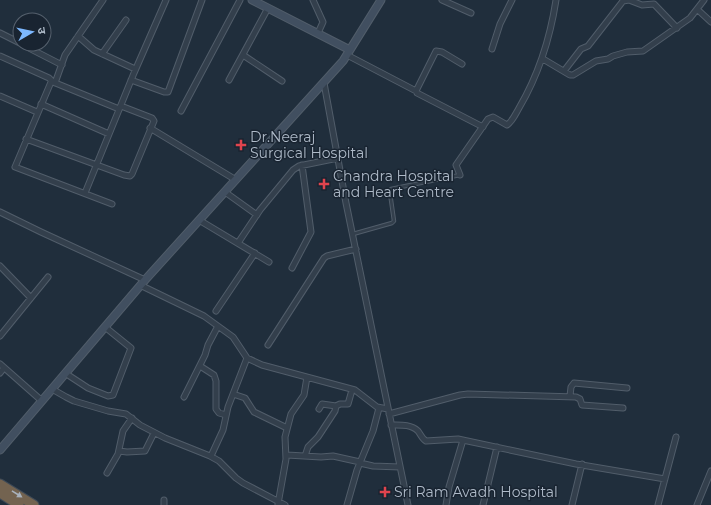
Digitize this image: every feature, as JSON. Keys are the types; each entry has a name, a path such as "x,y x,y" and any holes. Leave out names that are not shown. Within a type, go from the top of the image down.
{"highway":[{"path":"0,484 34,505"},
{"path":"0,493 19,505"}],"main road":[{"path":"252,0 318,33 349,52"},
{"path":"0,450 142,283 324,83 349,52 381,0"}],"street":[{"path":"103,0 65,55 54,82 49,84 15,167 112,204"},
{"path":"85,193 135,69 166,0"},
{"path":"131,80 164,92 168,92 202,0"},
{"path":"181,111 240,0"},
{"path":"313,0 323,22 318,33"},
{"path":"442,0 471,13"},
{"path":"492,49 500,24 512,0"},
{"path":"460,175 456,165 490,118 493,117 505,125 510,124 543,59 556,0"},
{"path":"564,71 581,49 588,46 623,1 629,0 642,5 654,4 677,28"},
{"path":"543,59 570,75 573,75 596,60 608,60 627,52 643,52 677,28 696,11 704,0"},
{"path":"229,80 268,8"},
{"path":"696,11 711,22"},
{"path":"102,54 126,20"},
{"path":"0,33 12,40"},
{"path":"78,36 90,47 102,54 135,69"},
{"path":"416,91 436,51 442,52 462,64"},
{"path":"36,52 62,65"},
{"path":"349,52 417,93 483,126"},
{"path":"243,55 282,81"},
{"path":"0,56 49,78 54,82 152,118 154,121 130,176 26,139"},
{"path":"324,83 352,234 408,505"},
{"path":"0,96 37,112"},
{"path":"40,104 109,134"},
{"path":"150,128 236,180"},
{"path":"238,243 257,215 293,170 302,165 338,158"},
{"path":"292,268 311,232 302,165"},
{"path":"225,192 257,215"},
{"path":"0,212 199,313 233,337 247,358 262,365 358,392 380,408 389,412 468,394 570,396 579,397 582,405 623,408"},
{"path":"199,220 269,262"},
{"path":"268,345 324,258 356,249"},
{"path":"216,311 255,253"},
{"path":"0,266 31,298"},
{"path":"0,336 48,277"},
{"path":"184,398 218,326"},
{"path":"65,373 88,388 108,396 112,395 131,348 105,327"},
{"path":"211,456 225,425 226,415 247,358"},
{"path":"0,373 2,366 42,401"},
{"path":"200,366 214,375 216,381 216,409 219,413 226,415"},
{"path":"278,504 286,455 285,441 287,428 291,414 304,394 307,377"},
{"path":"570,396 571,387 574,383 626,388"},
{"path":"52,389 74,401 108,411 122,412 154,433 211,456 219,461 243,483 278,504 285,505"},
{"path":"319,409 322,404 336,406 340,404 348,404 352,390"},
{"path":"233,394 245,398 254,412 287,428"},
{"path":"305,456 308,447 318,437 335,411 336,406"},
{"path":"347,505 360,462 380,408"},
{"path":"107,473 116,459 123,431 132,418"},
{"path":"391,425 404,425 415,429 419,432 422,439 426,441 463,440 665,479"},
{"path":"118,451 145,451 154,433"},
{"path":"658,505 676,437"},
{"path":"446,505 449,487 463,440"},
{"path":"483,505 497,447"},
{"path":"286,455 333,456 373,466 400,467"},
{"path":"572,505 582,464"},
{"path":"697,505 711,471"}],"lane":[{"path":"352,234 392,223 394,221 390,193 391,189 460,175"}],"place":[{"name":"Dr.Neeraj Surgical Hospital","path":"241,145"},
{"name":"Chandra Hospital and Heart Centre","path":"324,184"},
{"name":"Sri Ram Avadh Hospital","path":"385,492"}]}
